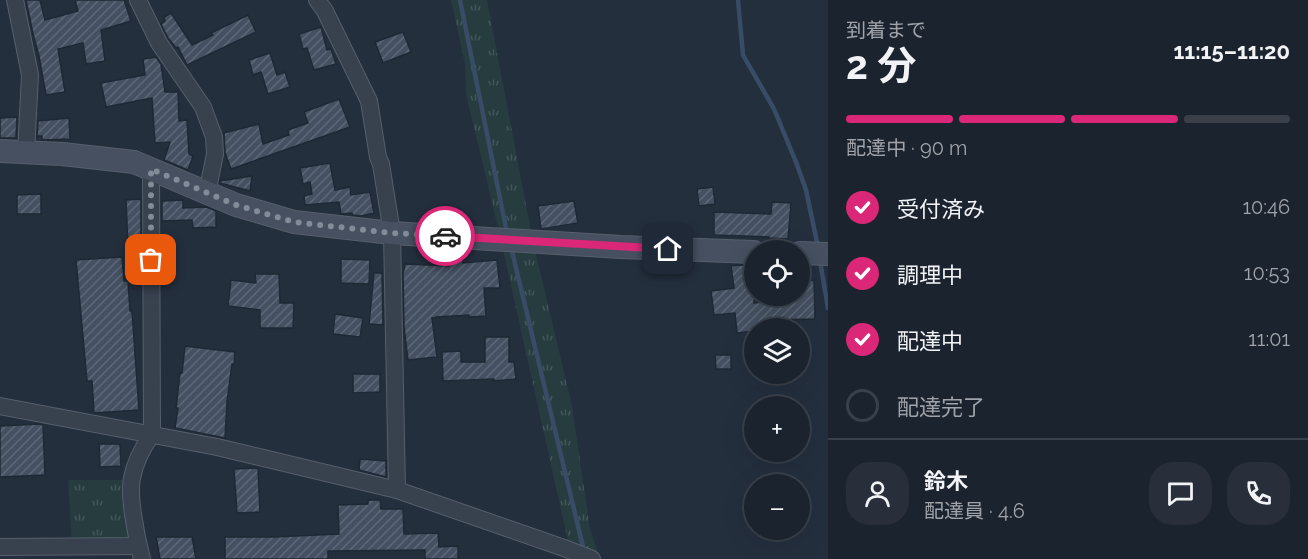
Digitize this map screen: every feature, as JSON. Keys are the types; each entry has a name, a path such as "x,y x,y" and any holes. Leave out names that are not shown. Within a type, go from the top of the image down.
{"street":[{"path":"15,0 30,75 26,153"},
{"path":"138,0 159,43 203,107 214,137 214,154 207,193"},
{"path":"317,0 325,11 369,101 381,164 392,233 397,490"},
{"path":"0,152 62,154 134,162 236,205 294,222 392,233 621,247 744,252"},
{"path":"0,547 140,552 131,480 139,456 152,434 151,169"},
{"path":"810,253 828,254"},
{"path":"0,406 217,447 397,490 592,559"}],"green space":[{"path":"451,0 487,0 533,242 572,406 590,529 600,559 572,559 466,94 465,64"},
{"path":"68,480 131,480 139,546 72,546"}],"building":[{"path":"26,0 40,0 45,20 78,11 75,0 124,0 131,21 101,30 105,61 86,64 83,43 58,49 65,92 46,95"},
{"path":"171,13 192,45 248,15 256,32 187,65 178,47 176,48 168,38 161,24 165,21 164,17"},
{"path":"321,27 327,50 331,49 336,64 314,70 307,48 303,49 299,34"},
{"path":"403,32 411,52 383,63 375,42"},
{"path":"270,53 277,75 285,72 290,87 268,94 261,72 253,75 249,60"},
{"path":"156,57 161,64 165,92 178,92 179,121 187,120 189,154 193,156 188,170 164,160 170,142 155,143 152,98 106,107 101,83 145,75 143,59"},
{"path":"339,99 350,127 231,169 225,153 224,133 259,124 263,144 289,135 288,130 308,123 304,112"},
{"path":"17,117 16,138 0,138 0,118"},
{"path":"69,118 70,139 42,140 42,136 37,136 38,121"},
{"path":"330,163 335,190 350,187 351,195 370,192 374,213 361,216 352,213 341,214 339,202 305,205 304,196 312,194 310,182 303,184 300,168"},
{"path":"252,176 250,191 220,183 220,181"},
{"path":"713,187 715,204 699,206 697,189"},
{"path":"41,194 41,214 17,214 17,195"},
{"path":"141,199 141,249 128,249 126,200"},
{"path":"183,200 183,208 207,207 216,211 216,227 193,228 192,220 162,221 162,201"},
{"path":"574,201 578,223 541,229 538,206"},
{"path":"772,202 791,203 788,239 714,235 714,212 771,214"},
{"path":"122,257 124,281 128,281 130,311 132,311 139,410 94,413 92,381 87,381 76,260"},
{"path":"341,259 370,260 369,284 341,283"},
{"path":"449,259 463,259 463,263 497,260 500,288 484,288 486,316 432,318 437,357 408,360 404,327 403,274 405,264 449,266"},
{"path":"744,265 744,306 810,306 810,280 814,280 815,319 744,318 744,332 737,333 735,313 714,315 711,291 734,288 731,266"},
{"path":"374,273 382,273 383,325 369,324"},
{"path":"255,274 279,274 280,303 294,303 293,328 260,328 260,310 228,306 231,280 256,283"},
{"path":"335,314 363,318 360,337 333,334"},
{"path":"485,337 509,337 509,362 514,362 516,379 443,381 442,352 461,351 461,362 485,362"},
{"path":"185,346 235,352 227,402 225,438 175,428"},
{"path":"715,355 731,355 731,369 716,369"},
{"path":"353,374 380,374 380,392 353,393"},
{"path":"43,425 45,475 0,477 0,426"},
{"path":"99,444 120,444 121,466 100,467"},
{"path":"360,459 386,461 386,477 359,470"},
{"path":"258,468 260,512 237,513 234,469"},
{"path":"368,500 380,500 381,509 403,509 404,534 438,533 439,547 458,546 458,559 425,559 425,550 328,551 328,559 225,559 225,537 339,534 338,505 368,504"},
{"path":"156,537 192,537 196,559 160,559"}],"waterway":[{"path":"460,0 507,233"},
{"path":"738,0 743,55 774,109 796,162 806,190 818,247"},
{"path":"511,247 584,551"},
{"path":"820,261 828,308"}],"way so far":[{"path":"151,260 151,169 236,205 294,222 392,233 445,236"}],"route":[{"path":"445,236 668,249"}]}
